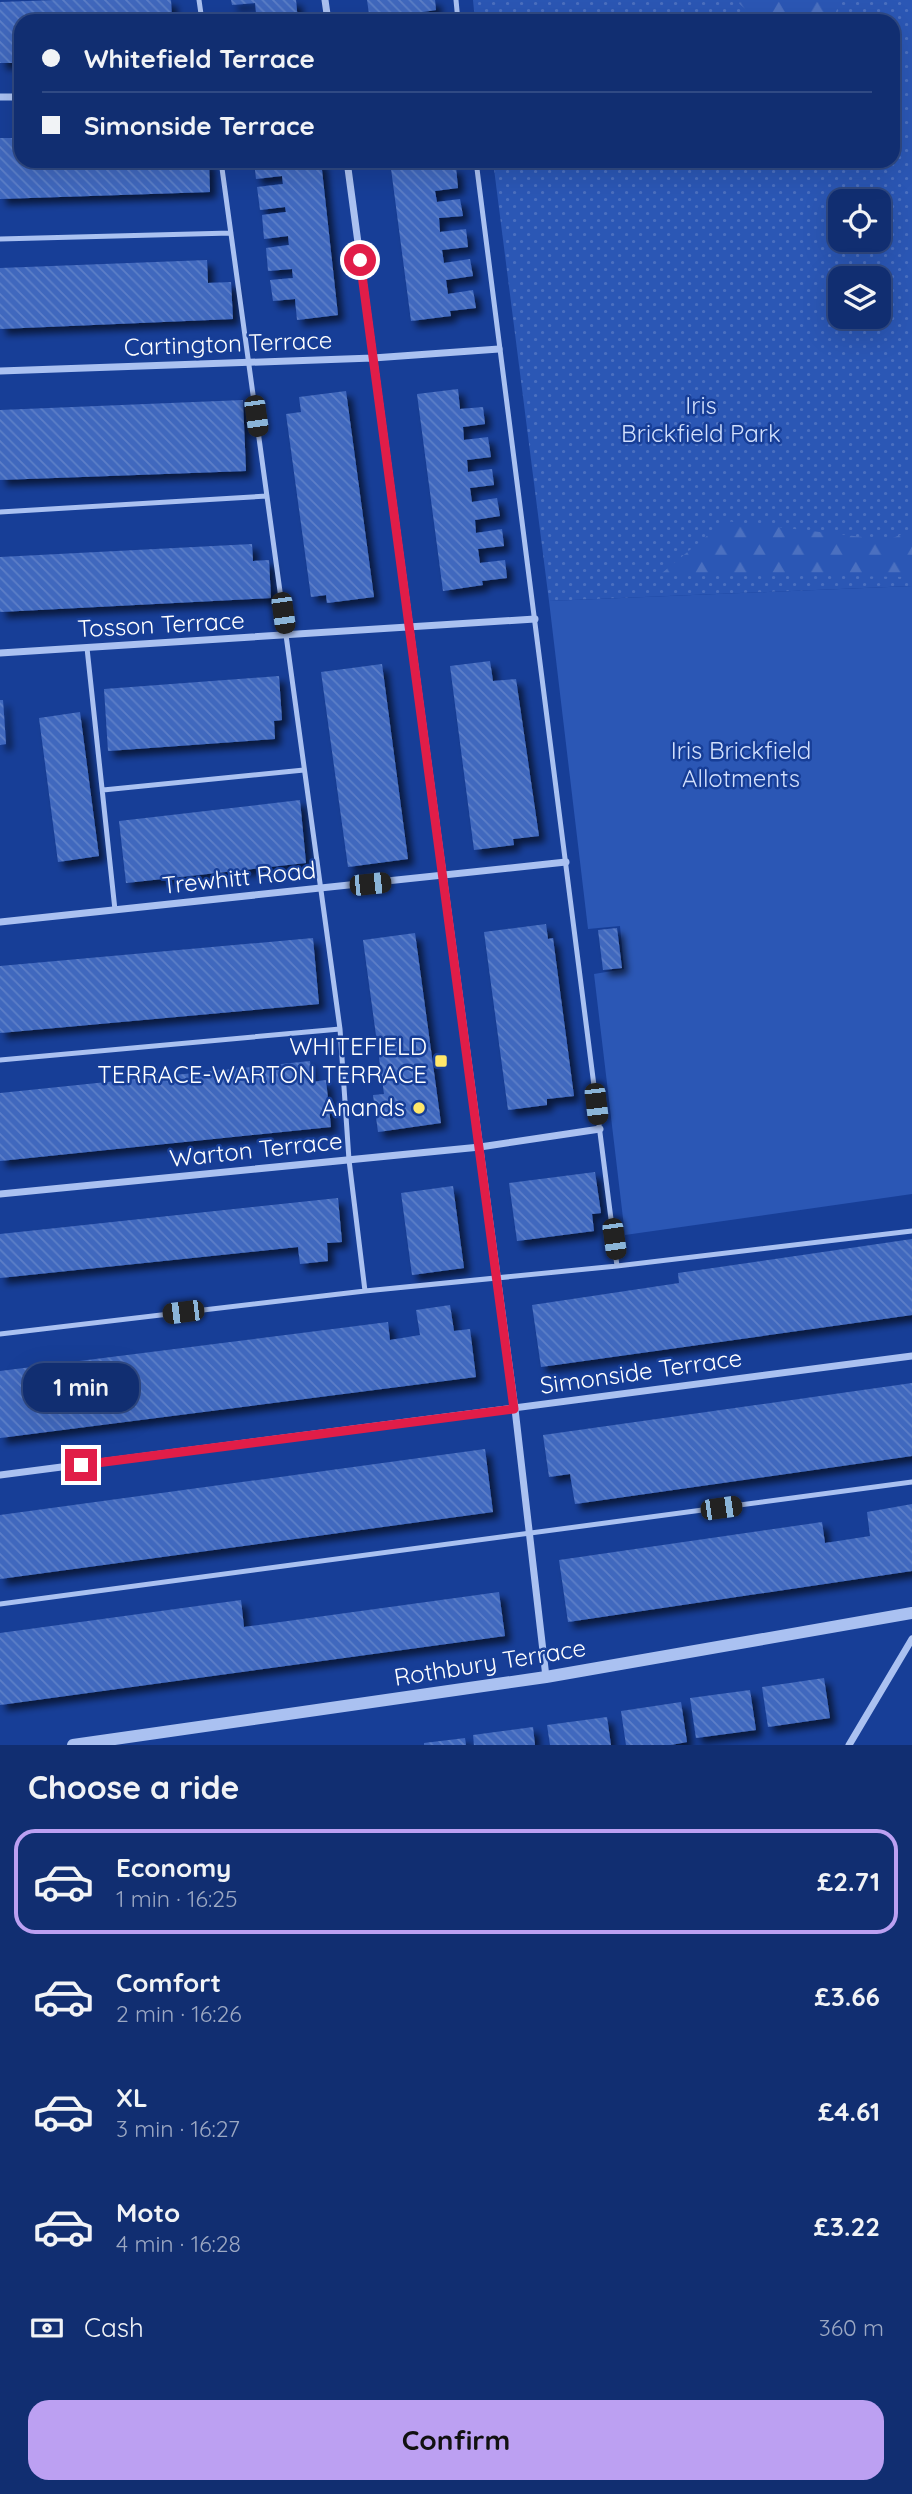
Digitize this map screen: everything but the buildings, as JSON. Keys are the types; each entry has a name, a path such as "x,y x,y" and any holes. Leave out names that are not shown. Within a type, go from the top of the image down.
{"street":[{"path":"348,168 498,1279 546,1677"},
{"name":"Cartington Terrace","path":"0,371 373,358 499,349"},
{"name":"Tosson Terrace","path":"0,653 535,619"},
{"name":"Trewhitt Road","path":"0,922 566,862"},
{"name":"Warton Terrace","path":"0,1194 480,1147 600,1129"},
{"name":"Simonside Terrace","path":"0,1475 912,1356"},
{"name":"Rothbury Terrace","path":"73,1745 546,1677 912,1613"},
{"path":"849,1745 912,1639"}],"lane":[{"path":"222,168 340,1029 349,1160 365,1291"},
{"path":"477,168 617,1266"},
{"path":"0,239 231,233"},
{"path":"0,512 267,496"},
{"path":"87,648 115,910"},
{"path":"103,790 304,770"},
{"path":"0,1060 340,1029"},
{"path":"0,1334 365,1291 617,1266 912,1230"},
{"path":"0,1604 912,1482"}],"green space":[{"name":"Iris Brickfield Park","path":"473,0 912,0 912,586 549,601 494,168 900,168 900,14 474,14"},
{"path":"735,0 841,0 835,14 751,14"},
{"path":"725,521 888,540 912,530 912,577 662,573"},
{"name":"Iris Brickfield Allotments","path":"912,586 912,1194 625,1235 594,974 624,969 620,926 588,929 549,601"}],"place":[{"name":"WHITEFIELD TERRACE-WARTON TERRACE","path":"441,1061"},
{"name":"Anands","path":"419,1108"}],"route":[{"path":"81,1465 514,1409 360,260"}]}
